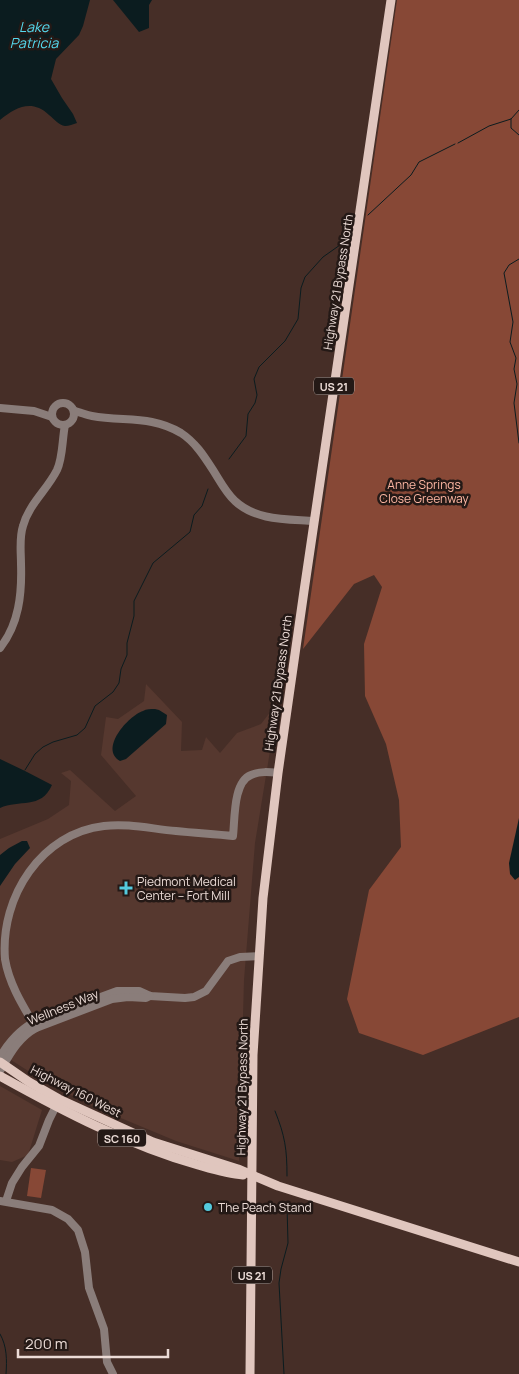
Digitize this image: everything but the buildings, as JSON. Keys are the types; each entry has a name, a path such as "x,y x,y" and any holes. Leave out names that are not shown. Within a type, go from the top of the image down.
{"main road":[{"name":"Highway 21 Bypass North","path":"250,1374 253,1055 264,890 278,773 391,0"},
{"name":"Highway 160 West","path":"1,1067 57,1103 153,1142 238,1169 253,1176"},
{"name":"SC 160","path":"253,1176 519,1262"}],"street":[{"path":"52,413 58,404 66,403 74,414"},
{"path":"0,408 52,413"},
{"path":"52,413 55,422 63,425 69,424 74,414"},
{"path":"74,414 148,420 172,429 190,440 235,502 247,510 256,515 270,518 314,521"},
{"path":"0,648 13,625 19,604 22,581 21,540 23,526 31,507 56,470 61,457 63,425"},
{"path":"34,1025 12,984 4,958 3,944 5,921 12,897 33,862 47,850 68,837 104,826 131,826 233,836 240,785 250,775 263,772 278,773"},
{"name":"Wellness Way","path":"1,1067 20,1039 34,1025 101,1000 146,998 150,996 185,998 200,995 206,991 228,961 234,958 259,956"},
{"path":"57,1103 39,1146 22,1167 3,1201 52,1210 68,1219 78,1230 85,1252 89,1288 104,1329 106,1362 113,1374"}],"shaded area":[{"name":"Piedmont Medical Center – Fort Mill","path":"146,684 182,722 181,751 202,750 206,737 220,753 237,733 261,724 278,702 255,843 244,980 239,1161 176,1141 92,1106 44,1081 0,1053 0,839 48,819 69,805 71,781 61,773 70,770 115,811 136,796 101,755 106,717 118,719 144,701"},
{"path":"0,1086 42,1110 28,1155 12,1162 0,1160"}],"green space":[{"name":"Anne Springs Close Greenway","path":"397,0 519,0 519,1017 423,1055 359,1033 347,999 369,890 401,847 399,800 386,744 365,696 364,644 382,587 374,575 354,584 303,649"},
{"path":"31,1168 46,1170 41,1198 27,1196"}],"water":[{"name":"Lake Patricia","path":"0,0 90,0 79,35 56,59 51,79 77,123 65,126 43,110 30,106 18,108 0,120"},
{"path":"113,0 152,0 149,5 149,28 139,32"},
{"path":"155,709 167,715 166,724 126,759 120,761 114,756 113,749 118,733 137,714"},
{"path":"0,759 52,785 42,798 36,801 7,805 0,808"},
{"path":"519,818 519,877 515,880 510,874 509,863"},
{"path":"22,841 27,841 30,848 15,864 0,886 0,855"}],"waterway":[{"path":"458,143 489,126 511,119 519,110"},
{"path":"511,119 511,128 519,135"},
{"path":"368,215 411,175 419,162 455,144"},
{"path":"229,459 246,436 248,414 255,403 257,395 254,379 259,367 285,341 298,319 301,288 305,277 323,257 340,245"},
{"path":"519,259 509,265 504,273 513,322 510,342 516,358 514,369 517,384 514,403 519,443"},
{"path":"25,770 35,754 43,747 77,735 85,728 95,706 113,692 119,683 121,669 127,655 127,643 134,616 134,601 153,563 190,532 194,515 202,506 208,489"},
{"path":"275,1111 285,1143 287,1176"},
{"path":"284,1374 279,1283 288,1243 287,1206"},
{"path":"0,1334 6,1353 6,1374"}],"place":[{"name":"Piedmont Medical Center – Fort Mill","path":"126,888"},
{"name":"The Peach Stand","path":"208,1207"}]}
